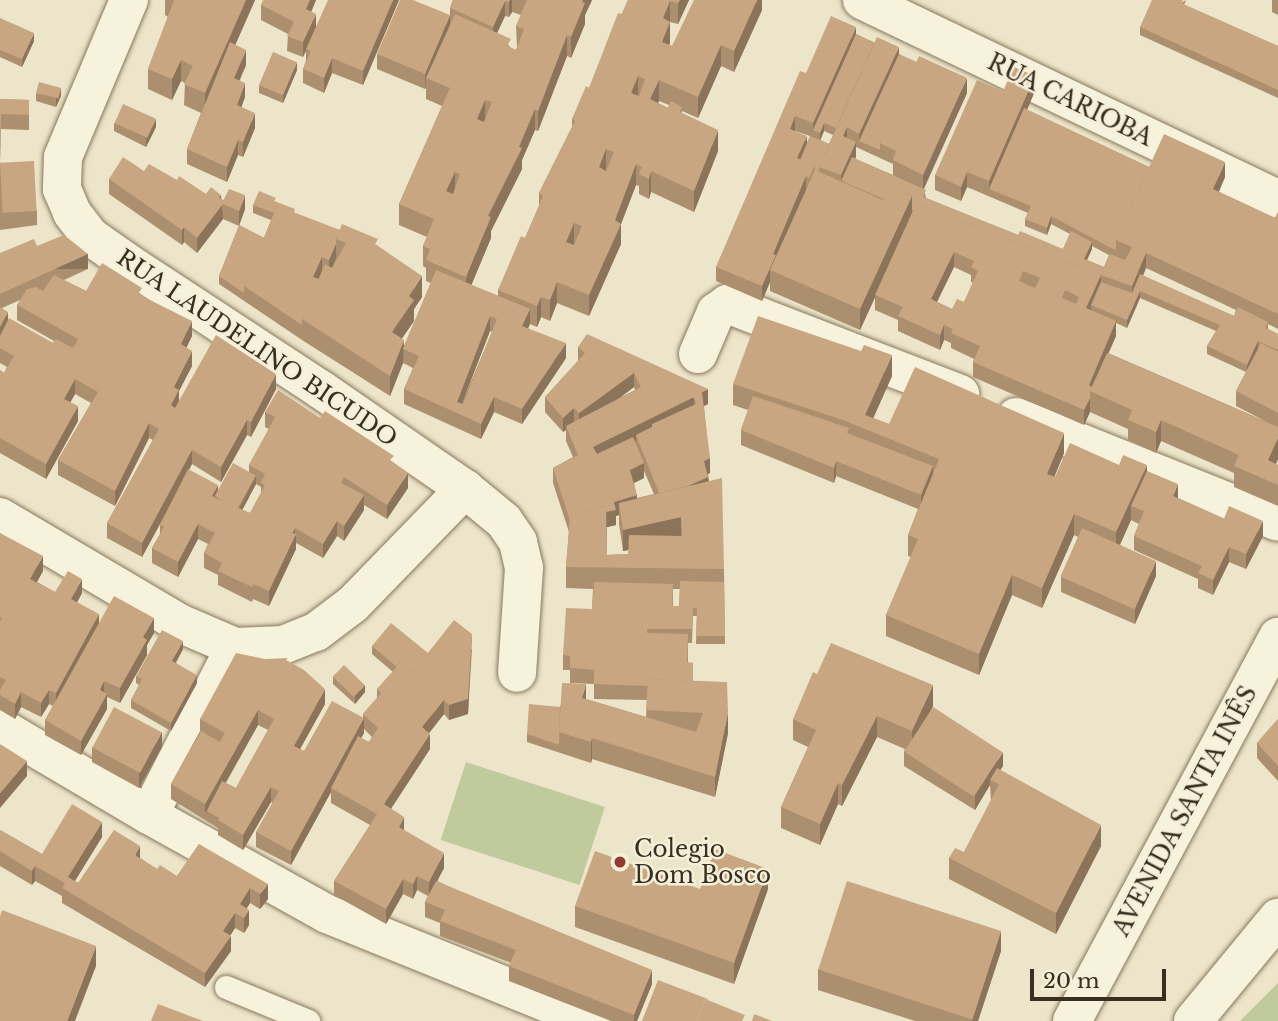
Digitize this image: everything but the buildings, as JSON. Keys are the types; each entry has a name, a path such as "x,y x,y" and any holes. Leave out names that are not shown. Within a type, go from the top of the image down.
{"street":[{"name":"RUA LAUDELINO BICUDO","path":"130,0 62,157 62,189 72,213 91,237 465,489 504,521 518,542 524,568 517,673"},
{"name":"RUA CARIOBA","path":"862,0 1278,199"},
{"path":"698,354 716,312 727,304 735,305 1278,522"},
{"path":"0,517 179,623 235,648 283,645 316,632 353,604 465,489"},
{"name":"AVENIDA SANTA INÊS","path":"1072,1021 1278,637"},
{"path":"149,815 235,648"},
{"path":"0,727 149,815 327,914 592,1021"},
{"path":"1193,1021 1278,918"}],"lane":[{"path":"226,987 308,1021"}],"green space":[{"path":"466,762 605,807 580,885 441,840"},
{"path":"1278,983 1278,1021 1240,1021"}],"place":[{"name":"Colegio Dom Bosco","path":"620,862"}]}
